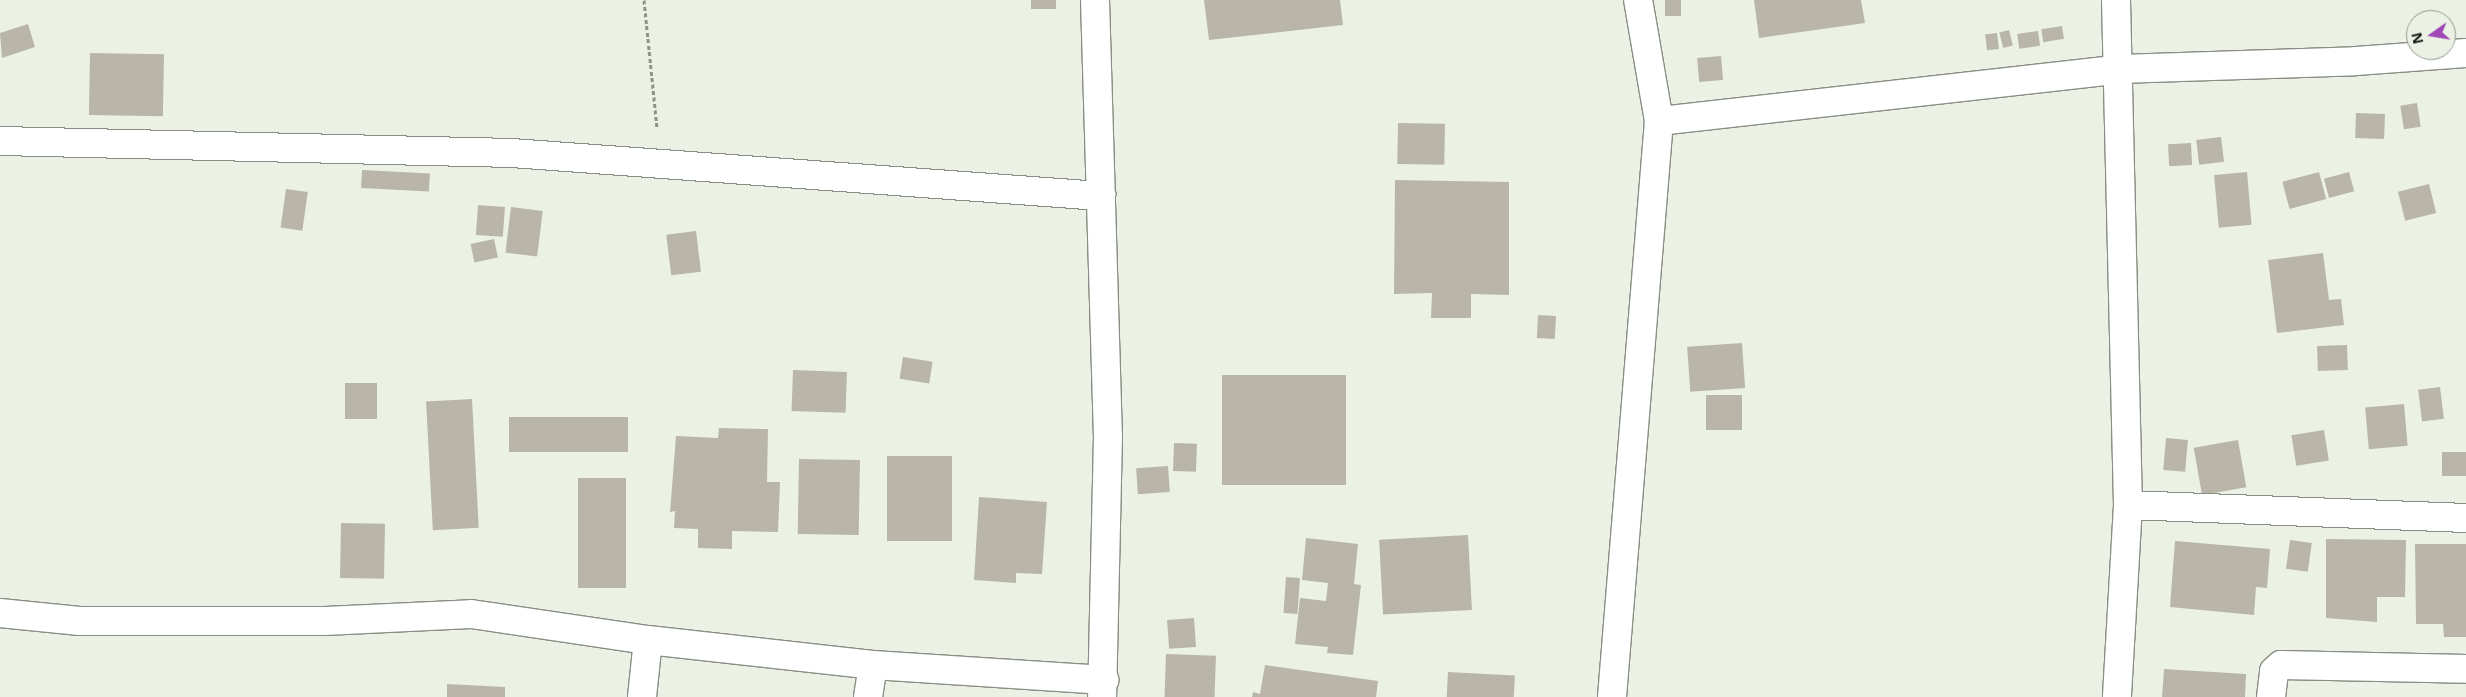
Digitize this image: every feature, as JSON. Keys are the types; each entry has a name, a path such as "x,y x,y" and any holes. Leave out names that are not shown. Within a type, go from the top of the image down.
{"street":[{"path":"0,613 80,621 325,621 471,614 648,640 1103,689 1108,436 1095,0"},
{"path":"1612,697 1659,121 1638,0"},
{"path":"2116,0 2120,69 2128,505 2116,697"},
{"path":"1659,121 2120,69 2356,61 2466,53"},
{"path":"0,141 512,153 1101,196"},
{"path":"2128,505 2466,518"},
{"path":"642,697 648,640"},
{"path":"868,697 873,665"},
{"path":"2271,697 2274,671 2280,665 2466,669"}],"path":[{"path":"644,0 661,164"}],"building":[{"path":"1031,0 1056,0 1056,9 1031,9"},
{"path":"1204,0 1340,0 1343,25 1209,40"},
{"path":"1665,0 1681,0 1681,16 1665,16"},
{"path":"1754,0 1861,0 1865,23 1759,38"},
{"path":"28,24 35,47 2,58 0,33"},
{"path":"2062,26 2064,39 2043,42 2041,29"},
{"path":"2009,30 2013,46 2003,48 1999,32"},
{"path":"2038,31 2040,46 2019,49 2017,34"},
{"path":"1997,33 1999,49 1987,50 1985,34"},
{"path":"90,53 164,54 163,116 89,115"},
{"path":"1721,56 1723,80 1699,82 1697,58"},
{"path":"2417,103 2421,127 2404,129 2400,106"},
{"path":"2356,113 2385,114 2384,139 2355,138"},
{"path":"1398,123 1445,124 1444,165 1397,164"},
{"path":"2221,137 2224,162 2199,165 2196,140"},
{"path":"2191,143 2192,165 2169,166 2168,144"},
{"path":"362,170 430,174 429,192 361,188"},
{"path":"2247,172 2252,225 2219,228 2214,175"},
{"path":"2319,172 2326,199 2290,209 2282,182"},
{"path":"2349,172 2354,191 2329,198 2324,179"},
{"path":"1395,180 1509,182 1509,295 1471,294 1471,318 1431,318 1432,293 1394,294"},
{"path":"2429,184 2436,213 2405,221 2398,192"},
{"path":"286,189 308,192 302,231 281,228"},
{"path":"478,205 505,207 503,237 476,235"},
{"path":"511,207 543,211 537,257 505,253"},
{"path":"696,231 701,272 671,275 666,235"},
{"path":"494,239 498,258 474,263 471,244"},
{"path":"2323,253 2329,300 2341,299 2344,325 2277,333 2268,260"},
{"path":"1538,315 1556,316 1555,339 1537,338"},
{"path":"1742,343 1745,388 1690,392 1687,347"},
{"path":"2347,345 2348,370 2318,371 2317,346"},
{"path":"903,357 933,362 929,383 900,379"},
{"path":"793,370 847,372 846,413 792,411"},
{"path":"1222,375 1346,375 1346,485 1222,485"},
{"path":"345,383 377,383 377,419 345,419"},
{"path":"2440,387 2444,419 2422,421 2418,390"},
{"path":"1706,395 1742,395 1742,430 1706,430"},
{"path":"472,399 479,528 433,530 426,401"},
{"path":"2404,404 2408,446 2369,449 2365,407"},
{"path":"509,417 628,417 628,452 509,452"},
{"path":"719,428 768,429 767,482 780,482 778,532 732,531 732,549 698,548 698,529 674,528 675,511 670,512 676,436 718,438"},
{"path":"2324,430 2329,461 2296,466 2291,435"},
{"path":"2166,438 2188,440 2185,472 2163,470"},
{"path":"2238,440 2246,487 2202,495 2194,448"},
{"path":"1174,443 1197,444 1196,472 1173,471"},
{"path":"2442,452 2466,452 2466,476 2442,476"},
{"path":"887,456 952,456 952,541 887,541"},
{"path":"799,459 860,460 859,535 798,534"},
{"path":"1168,466 1170,492 1138,494 1136,468"},
{"path":"578,478 626,478 626,588 578,588"},
{"path":"979,497 1047,502 1042,574 1016,573 1016,583 974,580"},
{"path":"341,523 385,524 384,579 340,578"},
{"path":"1468,535 1472,610 1383,615 1379,540"},
{"path":"1306,538 1358,544 1354,584 1361,585 1353,655 1327,653 1328,647 1295,644 1300,598 1326,601 1328,583 1302,580"},
{"path":"2326,539 2406,540 2405,597 2377,597 2377,622 2326,618"},
{"path":"2290,540 2312,543 2308,572 2286,569"},
{"path":"2175,541 2270,549 2267,588 2256,587 2254,615 2170,607"},
{"path":"2415,544 2466,544 2466,637 2444,637 2443,624 2416,624"},
{"path":"1286,577 1300,578 1297,614 1283,613"},
{"path":"1194,618 1196,647 1169,649 1167,620"},
{"path":"1166,654 1216,656 1215,697 1164,697"},
{"path":"1265,665 1378,681 1376,697 1252,697 1253,692 1260,694"},
{"path":"2164,669 2246,674 2245,697 2162,697"},
{"path":"1448,672 1515,676 1514,697 1447,697"},
{"path":"447,684 505,687 505,697 447,697"}]}
